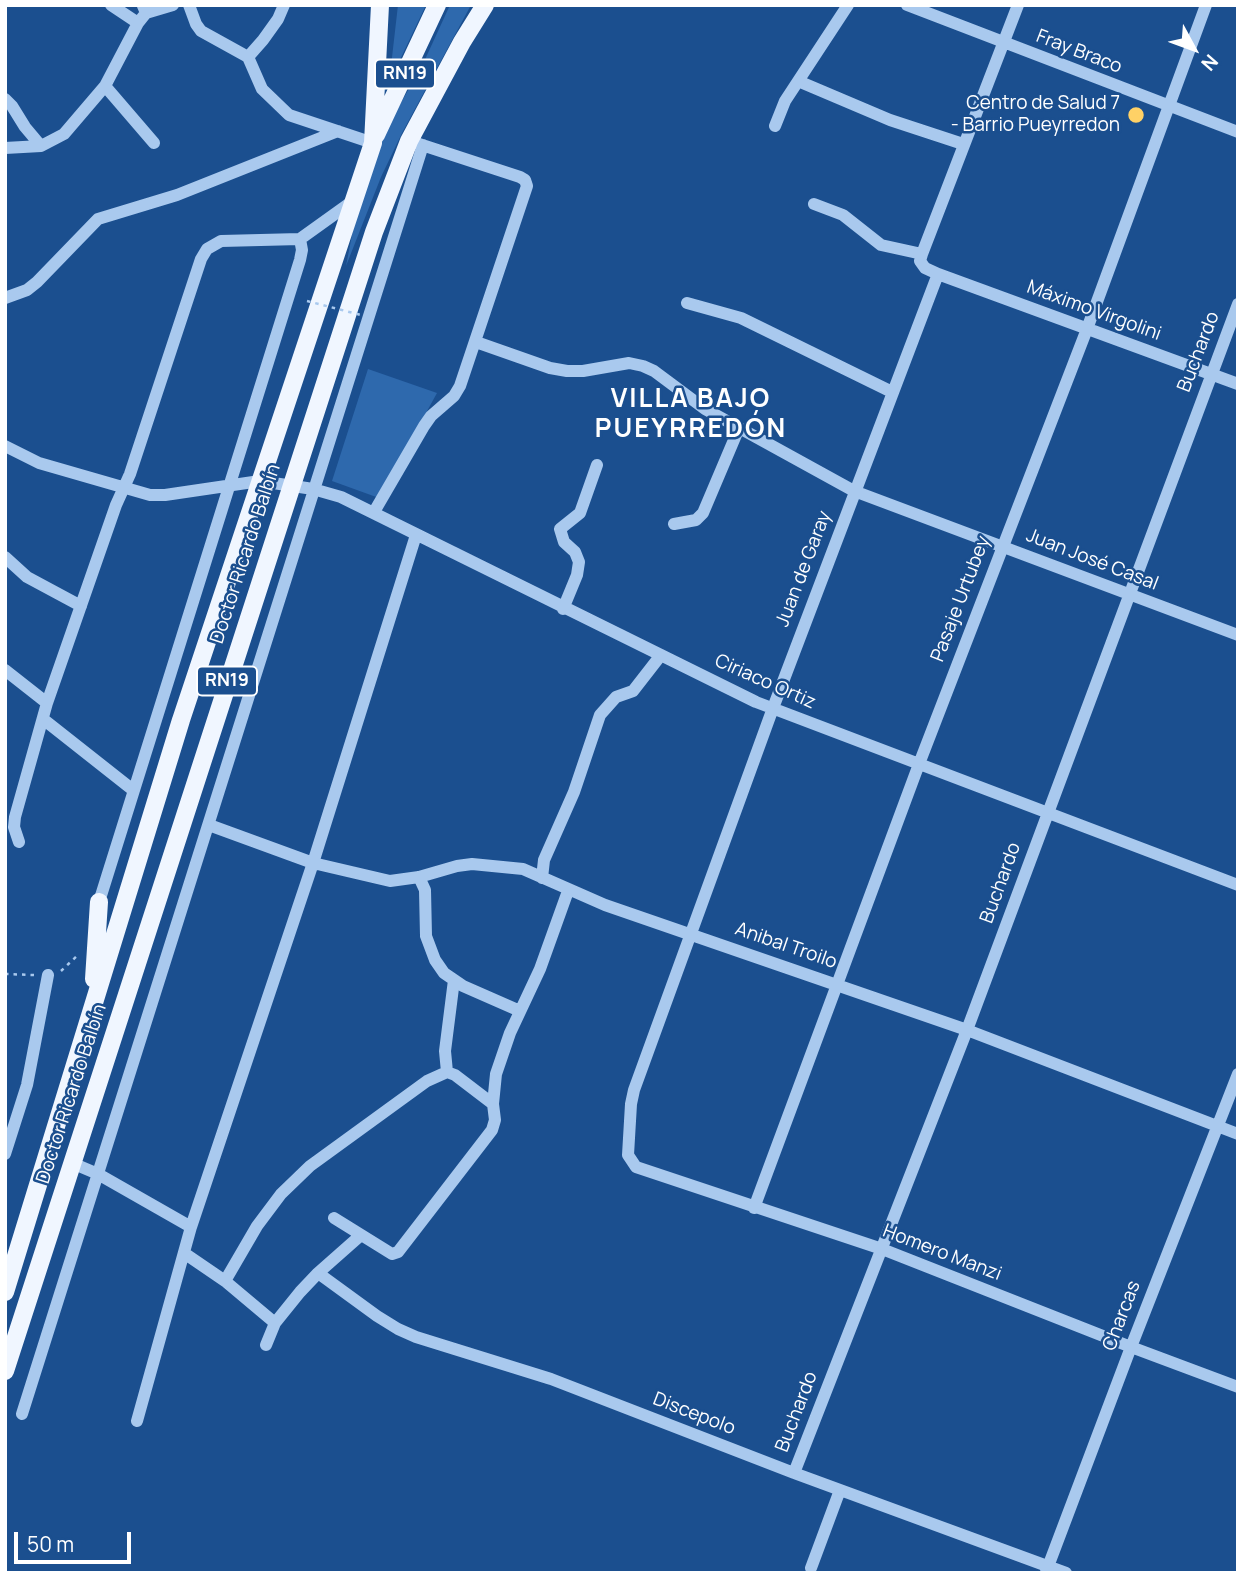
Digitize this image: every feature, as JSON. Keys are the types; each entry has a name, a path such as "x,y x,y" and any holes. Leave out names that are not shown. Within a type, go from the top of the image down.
{"main road":[{"name":"Doctor Ricardo Balbín","path":"5,1292 181,720 373,143 380,5"},
{"name":"RN19","path":"373,143 437,5"},
{"name":"Doctor Ricardo Balbín","path":"5,1371 374,232 462,42 485,5"},
{"path":"92,1009 99,902"}],"street":[{"path":"111,5 142,14 173,5"},
{"path":"189,5 201,31 248,57 262,89 289,115 373,143"},
{"path":"248,57 278,19 284,5"},
{"path":"775,126 785,101 848,5"},
{"name":"Fray Braco","path":"907,5 1238,132"},
{"path":"938,274 925,268 920,261 922,254 1018,5"},
{"name":"Pasaje Urtubey","path":"754,1208 919,764 1087,329 1206,5"},
{"path":"5,148 41,146 64,134 105,86 142,14"},
{"path":"798,81 890,120 963,144"},
{"path":"105,86 155,143"},
{"path":"5,100 41,146"},
{"path":"5,298 27,290 37,282 97,219 177,195 338,131"},
{"path":"22,1414 209,825 416,143 520,177 525,180 527,186 476,342 454,396 431,416 424,426 374,512"},
{"path":"19,842 14,827 15,817 47,703 122,489 130,474 201,259 207,248 221,241 300,239 354,201"},
{"path":"814,204 843,215 881,245 922,254"},
{"path":"99,902 300,260 300,239"},
{"name":"Máximo Virgolini","path":"938,274 1238,384"},
{"name":"Juan de Garay","path":"631,1162 628,1155 634,1090 854,491 938,274"},
{"path":"687,303 741,318 892,391"},
{"name":"Buchardo","path":"794,1473 967,1030 1238,304"},
{"name":"Juan José Casal","path":"476,342 566,371 583,371 629,363 643,366 654,371 705,409 854,491 1238,635"},
{"path":"674,524 696,520 703,513 739,428"},
{"name":"Ciriaco Ortiz","path":"5,446 39,463 122,489 156,495 260,481 313,489 341,497 563,609 773,709 1238,885"},
{"path":"563,609 577,575 579,562 575,552 564,542 560,529 580,513 597,465"},
{"path":"137,1421 191,1227 313,863 416,535"},
{"path":"5,557 27,577 80,606"},
{"path":"542,878 544,860 566,812 600,715 616,698 633,691 661,655"},
{"path":"5,670 47,703"},
{"path":"43,719 133,790"},
{"name":"Anibal Troilo","path":"209,825 313,863 390,881 472,864 523,869 568,891 627,913 967,1030 1238,1134"},
{"path":"419,877 425,890 426,936 435,960 444,973 520,1011"},
{"path":"334,1218 392,1254 398,1252 492,1130 495,1120 493,1104 496,1074 520,1011 540,969 568,891"},
{"path":"5,1154 27,1085 48,975"},
{"path":"447,1072 445,1051 454,980"},
{"path":"225,1281 257,1226 281,1194 310,1166 427,1081 447,1072 455,1075 493,1104"},
{"name":"Charcas","path":"1047,1569 1238,1074"},
{"name":"Homero Manzi","path":"631,1162 636,1167 754,1208 882,1249 1131,1348 1238,1387"},
{"path":"72,1163 98,1174 191,1227"},
{"path":"265,1345 275,1323 318,1273 361,1235"},
{"path":"184,1253 225,1281 275,1323"},
{"name":"Discepolo","path":"318,1273 398,1329 551,1379 1047,1569 1066,1573"},
{"path":"811,1568 840,1490"}],"path":[{"path":"307,301 361,315"},
{"path":"5,974 48,975 64,969 82,950"}],"shaded area":[{"path":"398,5 426,5 377,108 381,66 391,66"},
{"path":"450,5 471,5 402,133 381,177 346,266 362,183 384,132 422,66"},
{"path":"368,369 437,393 379,498 332,481"}],"place":[{"name":"Centro de Salud 7 - Barrio Pueyrredon","path":"1136,115"}],"district":[{"name":"VILLA BAJO PUEYRREDÓN","path":"691,415"}]}
